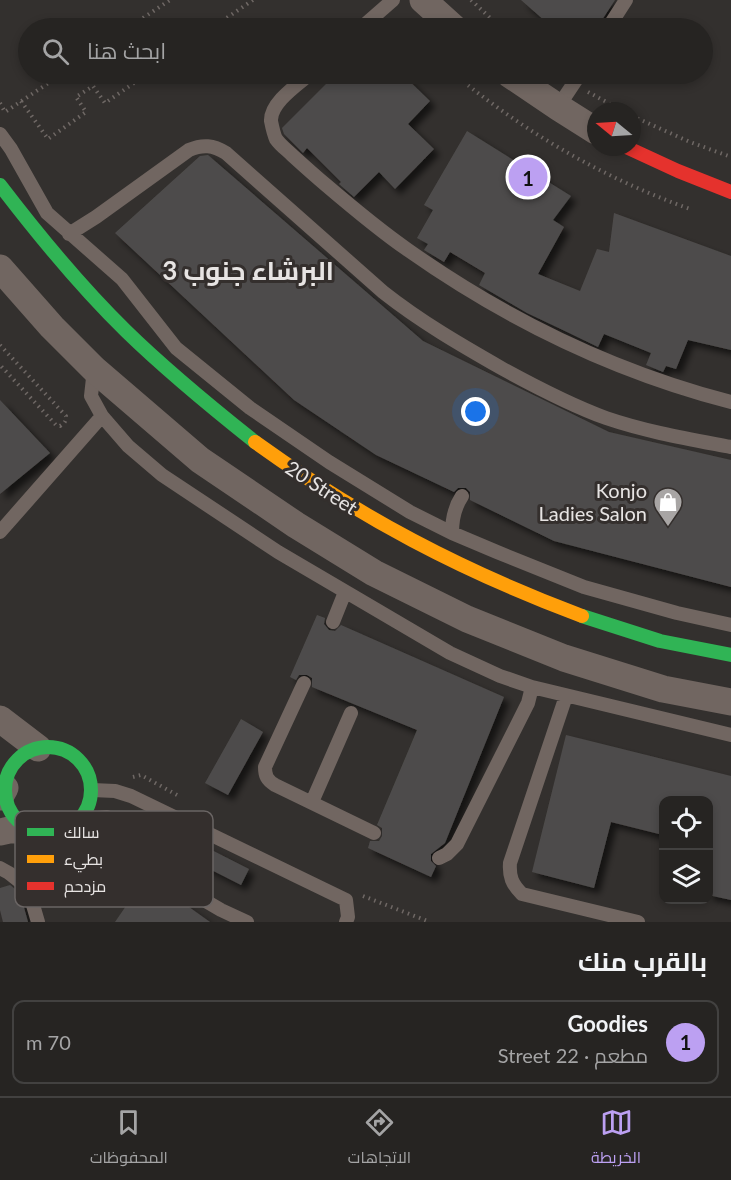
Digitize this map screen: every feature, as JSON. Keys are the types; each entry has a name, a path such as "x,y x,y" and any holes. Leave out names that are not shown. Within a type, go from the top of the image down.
{"street":[{"path":"423,0 443,18"},
{"path":"524,84 587,125"},
{"path":"641,155 699,181 731,192"},
{"name":"20 Street","path":"0,185 40,237 103,308 171,373 243,434 319,488 401,536 496,582 573,613 662,641 731,655"},
{"path":"0,268 52,327 94,369 200,460 296,525 374,573 467,619 564,658 663,689 731,702"},
{"path":"0,719 38,748"},
{"path":"15,818 3,793 8,774 15,763 26,753 38,748 51,747 64,750 75,756 84,766 90,777 92,790 84,811"},
{"path":"0,832 15,830"}],"lane":[{"path":"373,18 393,0"},
{"path":"614,18 626,0"},
{"path":"298,84 283,97 274,109 271,120 275,138 362,216 406,249 500,309 550,335 601,359 654,379 731,402"},
{"path":"558,107 573,84"},
{"path":"0,134 11,148 47,213 122,279 176,348 250,408 343,471 410,512 453,533 584,587 677,613 731,625"},
{"path":"69,234 189,150 198,146 217,147 384,292 409,312 463,346 532,385 568,403 605,417 673,437 731,447"},
{"path":"94,369 91,396 102,416 128,446 162,475 278,552 345,592 450,652 500,676 566,696 731,735"},
{"path":"0,532 102,416"},
{"path":"453,533 453,513 462,496"},
{"path":"333,622 345,592"},
{"path":"304,683 265,767 265,775 268,781 374,833"},
{"path":"439,858 457,844 528,703 532,687"},
{"path":"566,696 510,863 509,875 513,886 522,894 638,922"},
{"path":"312,802 351,713"},
{"path":"92,790 115,791 162,811"},
{"path":"213,836 346,900 348,917 346,922"},
{"path":"0,868 15,878"},
{"path":"213,906 247,922"},
{"path":"34,907 38,922"}],"path":[{"path":"143,18 171,0"},
{"path":"227,18 253,0"},
{"path":"471,0 490,18"},
{"path":"0,103 5,112 47,84"},
{"path":"21,101 48,140 86,112 76,98 93,86 105,103 133,84"},
{"path":"466,84 538,136 596,169 657,197 699,212"},
{"path":"641,120 731,158"},
{"path":"0,345 66,416 64,424 56,425 0,365"}],"building":[{"path":"521,0 615,0 603,18 542,18"},
{"path":"326,84 412,84 430,101 408,124 434,149 395,189 379,172 354,197 339,184 341,182 307,148 303,153 284,134 282,128"},
{"path":"467,131 571,196 553,220 564,227 538,274 580,291 597,249 609,252 614,213 731,256 731,350 688,340 676,369 666,366 663,372 646,365 651,353 604,334 598,347 527,313 479,285 485,273 450,252 444,262 424,250 428,244 417,238 433,210 424,205"},
{"path":"208,155 423,341 609,432 731,460 731,587 554,541 470,500 470,492 466,488 458,488 454,492 376,455 294,400 115,233 200,156"},
{"path":"0,400 50,453 0,494"},
{"path":"317,615 325,618 324,624 329,630 335,631 341,625 504,697 445,843 431,854 431,861 436,866 431,877 368,848 370,841 379,841 382,836 382,828 377,825 417,730 312,687 312,678 307,675 299,675 296,680 290,677"},
{"path":"241,719 263,732 228,795 205,783"},
{"path":"566,735 731,776 731,900 713,896 713,796 659,796 659,834 611,822 594,888 532,872"},
{"path":"213,851 249,869 241,885 213,871"},
{"path":"10,885 15,889 15,907 24,907 28,922 3,922 0,910 0,888"},
{"path":"125,907 189,907 210,922 115,922"}],"traffic: fast":[{"path":"0,185 60,260 109,314 173,374 255,442"},
{"path":"582,616 660,641 731,655"},
{"path":"15,817 6,798 8,774 12,766 24,754 32,750 48,747 72,754 84,766 91,790"},
{"path":"86,811 91,790"}],"traffic: slow":[{"path":"255,442 333,494 412,540 495,580 582,616"}],"traffic: jam":[{"path":"641,154 731,192"}],"place":[{"name":"Goodies","path":"528,177"},
{"name":"Konjo Ladies Salon","path":"668,528"}],"district":[{"name":"البرشاء جنوب 3","path":"248,270"}]}
